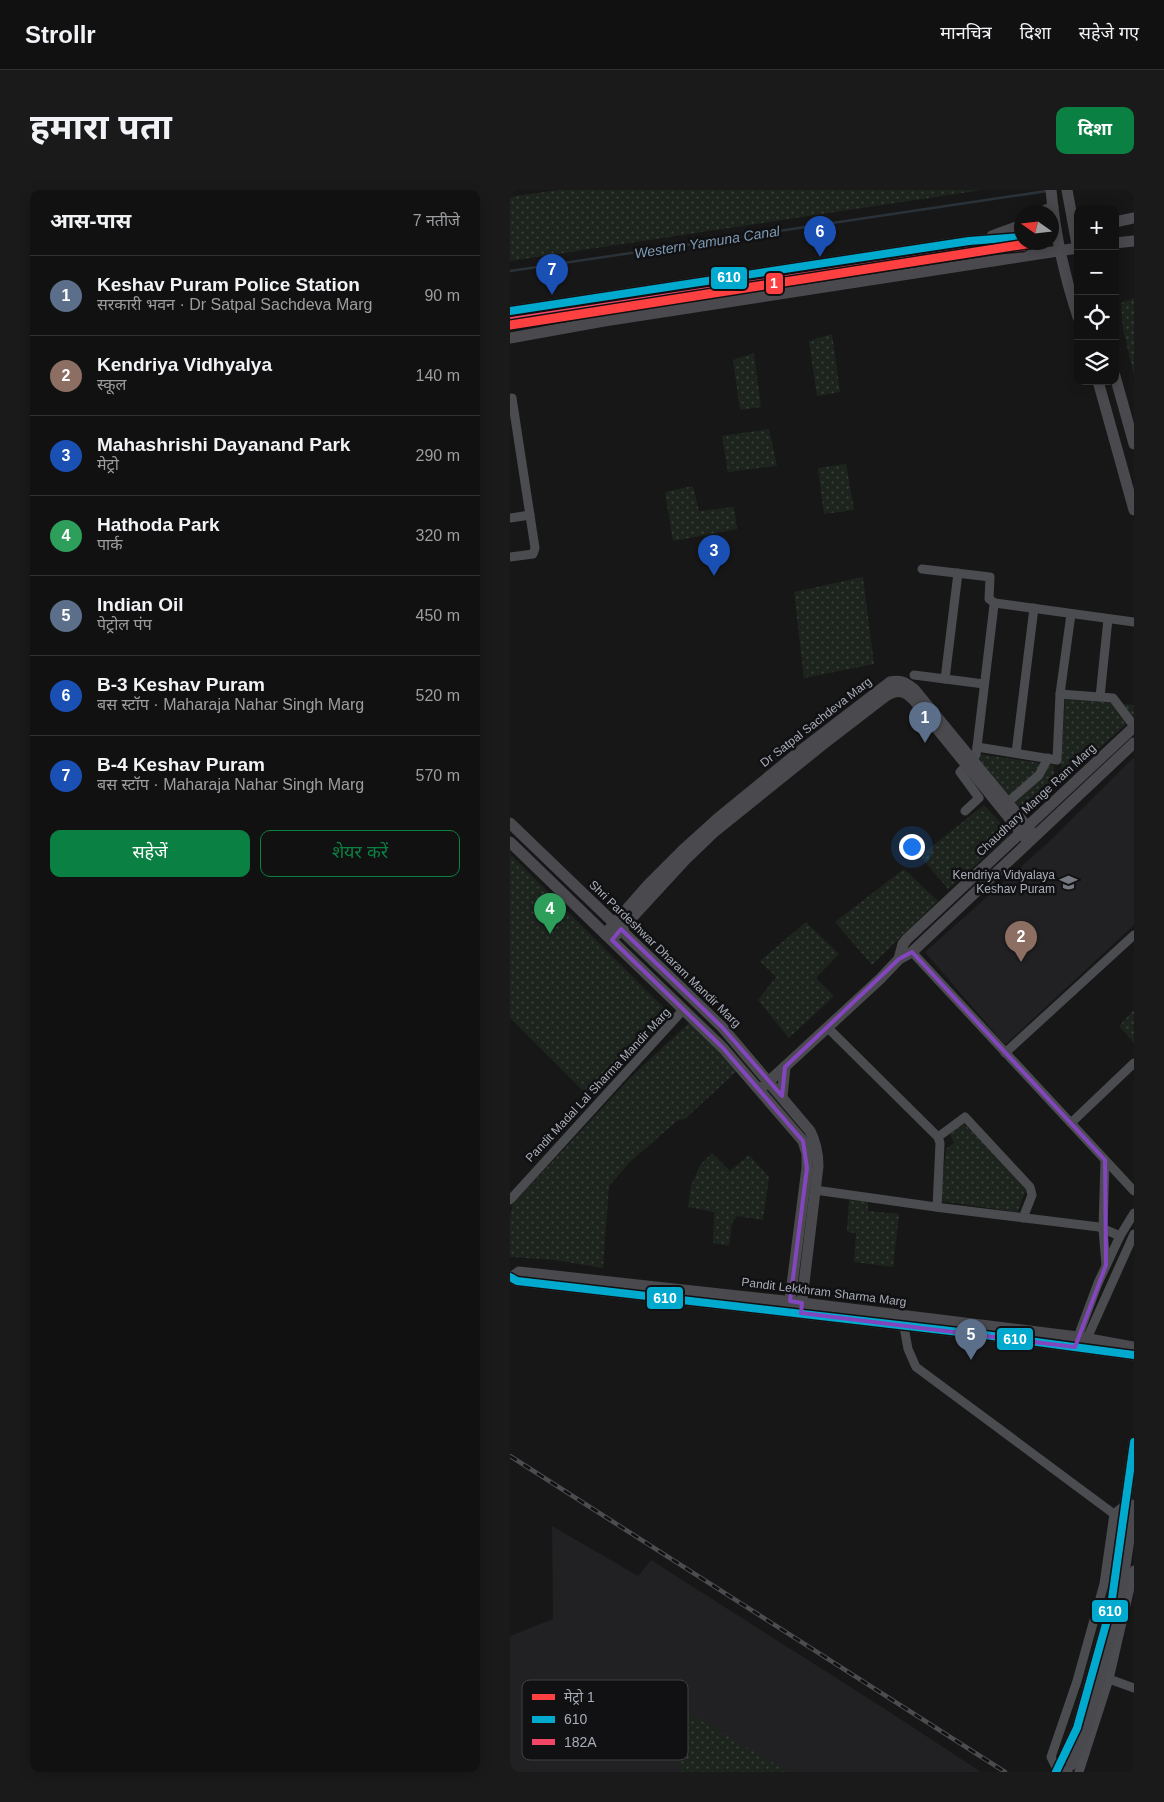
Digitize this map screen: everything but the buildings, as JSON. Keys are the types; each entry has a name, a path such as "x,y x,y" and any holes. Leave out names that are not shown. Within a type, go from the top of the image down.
{"main road":[{"path":"1051,190 1053,205"},
{"path":"1067,190 1068,204 1074,224"},
{"path":"1119,221 1134,218"},
{"path":"982,241 1014,228"},
{"path":"1059,234 1074,231"},
{"path":"510,311 959,242 1014,238"},
{"path":"1119,243 1134,241"},
{"path":"510,338 604,321 1074,249"},
{"path":"1060,251 1074,304"},
{"path":"1099,385 1134,510"},
{"path":"1118,385 1134,444"},
{"name":"Dr Satpal Sachdeva Marg","path":"608,937 654,879 717,819 800,751 890,682 898,680 906,682 914,689 970,762 1007,803 1028,834"},
{"name":"Chaudhary Mange Ram Marg","path":"759,1090 828,1028 899,959 912,952 1134,726"},
{"name":"Chaudhary Mange Ram Marg","path":"899,959 903,944 907,940 1134,743"},
{"path":"970,762 1028,834"},
{"name":"Shri Pardeshwar Dharam Mandir Marg","path":"510,823 722,1027 770,1081 816,1142 818,1154 815,1190 795,1307"},
{"path":"510,842 723,1048 803,1141 807,1154 807,1168 795,1307"},
{"path":"782,1096 785,1067"},
{"name":"Pandit Lekkhram Sharma Marg","path":"511,1277 517,1282 795,1307 1081,1342 1134,1356"},
{"name":"Pandit Lekkhram Sharma Marg","path":"795,1307 904,1327 1134,1347"},
{"path":"1070,1767 1086,1731 1119,1607 1132,1509 1134,1442"}],"street":[{"path":"510,557 533,554 535,548 512,398"},
{"path":"510,518 530,515"},
{"path":"922,568 990,577 989,599 995,603 1134,622"},
{"path":"945,679 958,573"},
{"path":"965,811 979,798 960,772 976,755 995,603"},
{"path":"1016,753 1034,608"},
{"path":"977,747 1057,760 1060,694 1071,614"},
{"path":"1100,697 1108,619"},
{"path":"914,675 984,684"},
{"path":"1060,694 1113,698 1134,726"},
{"path":"1007,803 1039,775 1048,758"},
{"path":"1005,1053 1134,935"},
{"path":"912,952 1134,1191"},
{"name":"Pandit Madal Lal Sharma Mandir Marg","path":"510,1200 684,1010"},
{"path":"828,1028 938,1137 940,1143 937,1207"},
{"path":"1071,1123 1134,1063"},
{"path":"938,1137 965,1117 1030,1187 1032,1195 1023,1218"},
{"path":"1105,1160 1103,1229 1106,1265"},
{"path":"815,1190 1099,1227 1120,1236"},
{"path":"1081,1342 1098,1283 1120,1236 1134,1213"},
{"path":"1081,1342 1134,1234"},
{"path":"904,1327 908,1349 916,1367 1114,1514"},
{"path":"1114,1514 1132,1509"},
{"path":"1114,1514 1104,1584 1077,1681 1051,1757 1056,1767 1070,1767 1109,1680 1133,1582 1134,1570"},
{"path":"1109,1680 1134,1688"}],"highlighted area":[{"path":"621,929 722,1027 782,1096 785,1067 899,959 912,952 1105,1160 1106,1265 1075,1347 801,1313 802,1303 790,1301 807,1168 803,1141 723,1048 612,940"}],"shaded area":[{"path":"558,190 982,190 510,261 510,197"},
{"path":"1134,298 1134,375 1123,329 1121,303"},
{"path":"832,334 840,392 817,396 809,341"},
{"path":"754,353 761,407 740,410 733,360"},
{"path":"769,429 777,466 728,472 722,436"},
{"path":"846,464 854,510 824,514 818,468"},
{"path":"693,486 699,511 734,507 737,529 673,541 665,492"},
{"path":"863,577 874,664 804,678 794,592"},
{"path":"1065,698 1134,705 1134,717 1060,784"},
{"path":"971,753 1054,765 1054,787 1023,814"},
{"name":"Kendriya Vidyalaya Keshav Puram","path":"1134,757 1134,925 1005,1045 925,952 1052,839"},
{"path":"984,805 1011,834 948,889 920,856"},
{"path":"510,854 670,1014 589,1097 510,1018"},
{"path":"904,869 938,901 872,965 835,922"},
{"path":"806,922 839,954 816,978 834,996 789,1038 758,1000 776,977 760,961"},
{"path":"1134,1010 1134,1043 1119,1026"},
{"path":"690,1022 738,1070 685,1119 678,1120 630,1162 609,1186 603,1268 555,1260 510,1257 510,1216 513,1204 630,1078"},
{"path":"963,1123 997,1155 1026,1189 1018,1212 940,1201 946,1149 954,1143 950,1134"},
{"path":"712,1153 730,1171 749,1155 769,1177 763,1220 737,1216 732,1223 729,1246 713,1243 714,1212 688,1207 691,1186 700,1165"},
{"path":"849,1200 868,1202 868,1211 899,1214 893,1267 854,1262 856,1233 847,1232"},
{"path":"552,1526 638,1576 651,1560 981,1772 510,1772 510,1636 553,1619"},
{"path":"688,1713 789,1772 681,1772 676,1760 688,1760"}],"waterway":[{"name":"Western Yamuna Canal","path":"510,271 1047,191"}],"railway":[{"path":"510,1456 1005,1772"}],"metro line":[{"name":"1","path":"510,325 1014,246"}],"transit line":[{"name":"610","path":"510,311 969,241 1014,238"},
{"name":"182A","path":"512,321 970,251 1014,248"},
{"name":"610","path":"510,1277 517,1281 985,1335 1134,1355"},
{"name":"610","path":"1056,1772 1077,1728 1111,1606 1134,1442"}],"place":[{"name":"B-3 Keshav Puram","path":"820,257"},
{"name":"B-4 Keshav Puram","path":"552,295"},
{"name":"Mahashrishi Dayanand Park","path":"714,576"},
{"name":"Keshav Puram Police Station","path":"925,743"},
{"name":"Kendriya Vidyalaya Keshav Puram","path":"1069,882"},
{"name":"Hathoda Park","path":"550,934"},
{"name":"Kendriya Vidhyalya","path":"1021,962"},
{"name":"Indian Oil","path":"971,1360"}]}
